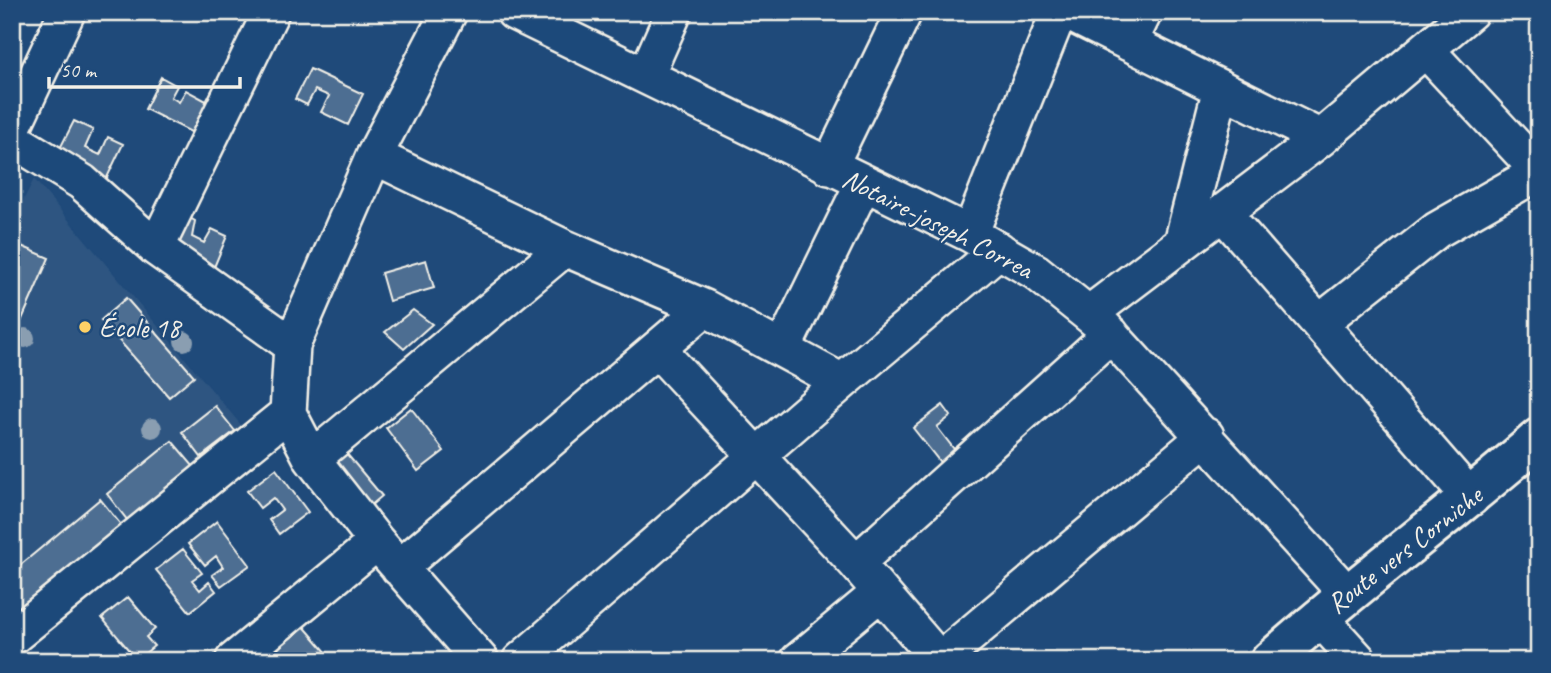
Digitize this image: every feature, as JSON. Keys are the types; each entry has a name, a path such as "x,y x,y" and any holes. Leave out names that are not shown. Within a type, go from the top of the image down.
{"main road":[{"name":"Route vers Corniche","path":"1270,661 1333,606 1471,498 1539,438"}],"street":[{"path":"12,129 67,12"},
{"path":"156,248 271,12"},
{"path":"449,12 374,156 292,345 288,413 312,459 377,542 481,661"},
{"name":"Notaire-joseph Correa","path":"514,12 984,242 1037,272 1100,324 1206,436 1333,606 1359,661"},
{"path":"646,75 674,12"},
{"path":"520,661 842,382 984,242 1059,12"},
{"path":"1067,12 1321,138"},
{"path":"1129,43 1144,12"},
{"path":"829,167 895,15"},
{"path":"856,563 1182,243 1321,138 1426,51 1452,16"},
{"path":"1319,323 1437,230 1534,179 1426,51"},
{"path":"1182,243 1222,88"},
{"path":"12,139 82,182 156,248 292,345"},
{"path":"374,156 565,248 705,308 842,382"},
{"path":"783,348 863,184"},
{"path":"1223,213 1471,498"},
{"path":"312,459 565,248"},
{"path":"399,568 705,308"},
{"path":"658,350 856,563 940,661 1206,436"},
{"path":"12,636 288,413"},
{"path":"233,661 377,542"},
{"path":"797,661 881,592"}],"shaded area":[{"name":"École 18","path":"34,179 247,432 12,621 12,223"}],"building":[{"path":"310,69 363,94 348,125 321,112 329,96 315,90 307,105 295,99"},
{"path":"161,77 177,86 171,97 179,102 186,90 210,103 193,133 145,109"},
{"path":"74,121 93,130 85,148 100,155 108,137 123,144 104,184 54,160"},
{"path":"181,213 195,221 192,237 204,243 212,229 227,236 212,272 163,247"},
{"path":"12,242 49,258 12,342"},
{"path":"426,260 434,288 389,301 381,273"},
{"path":"126,298 194,376 169,397 101,320"},
{"path":"413,310 432,324 404,349 385,332"},
{"path":"943,405 951,416 937,427 954,449 969,437 977,448 947,471 913,428"},
{"path":"215,406 235,431 201,457 182,432"},
{"path":"411,408 444,451 418,471 386,428"},
{"path":"172,441 194,467 128,521 107,494"},
{"path":"346,453 382,496 363,512 327,469"},
{"path":"276,469 308,512 279,534 269,520 282,510 273,498 260,508 247,491"},
{"path":"100,499 122,526 17,613 12,608 12,572"},
{"path":"217,521 250,565 221,586 212,575 223,567 216,556 205,565 188,544"},
{"path":"183,549 202,573 192,580 200,590 209,582 216,591 190,612 156,570"},
{"path":"128,597 155,629 146,637 154,646 137,660 102,618"},
{"path":"301,623 334,661 288,661 275,646"}],"place":[{"name":"École 18","path":"85,327"}]}
